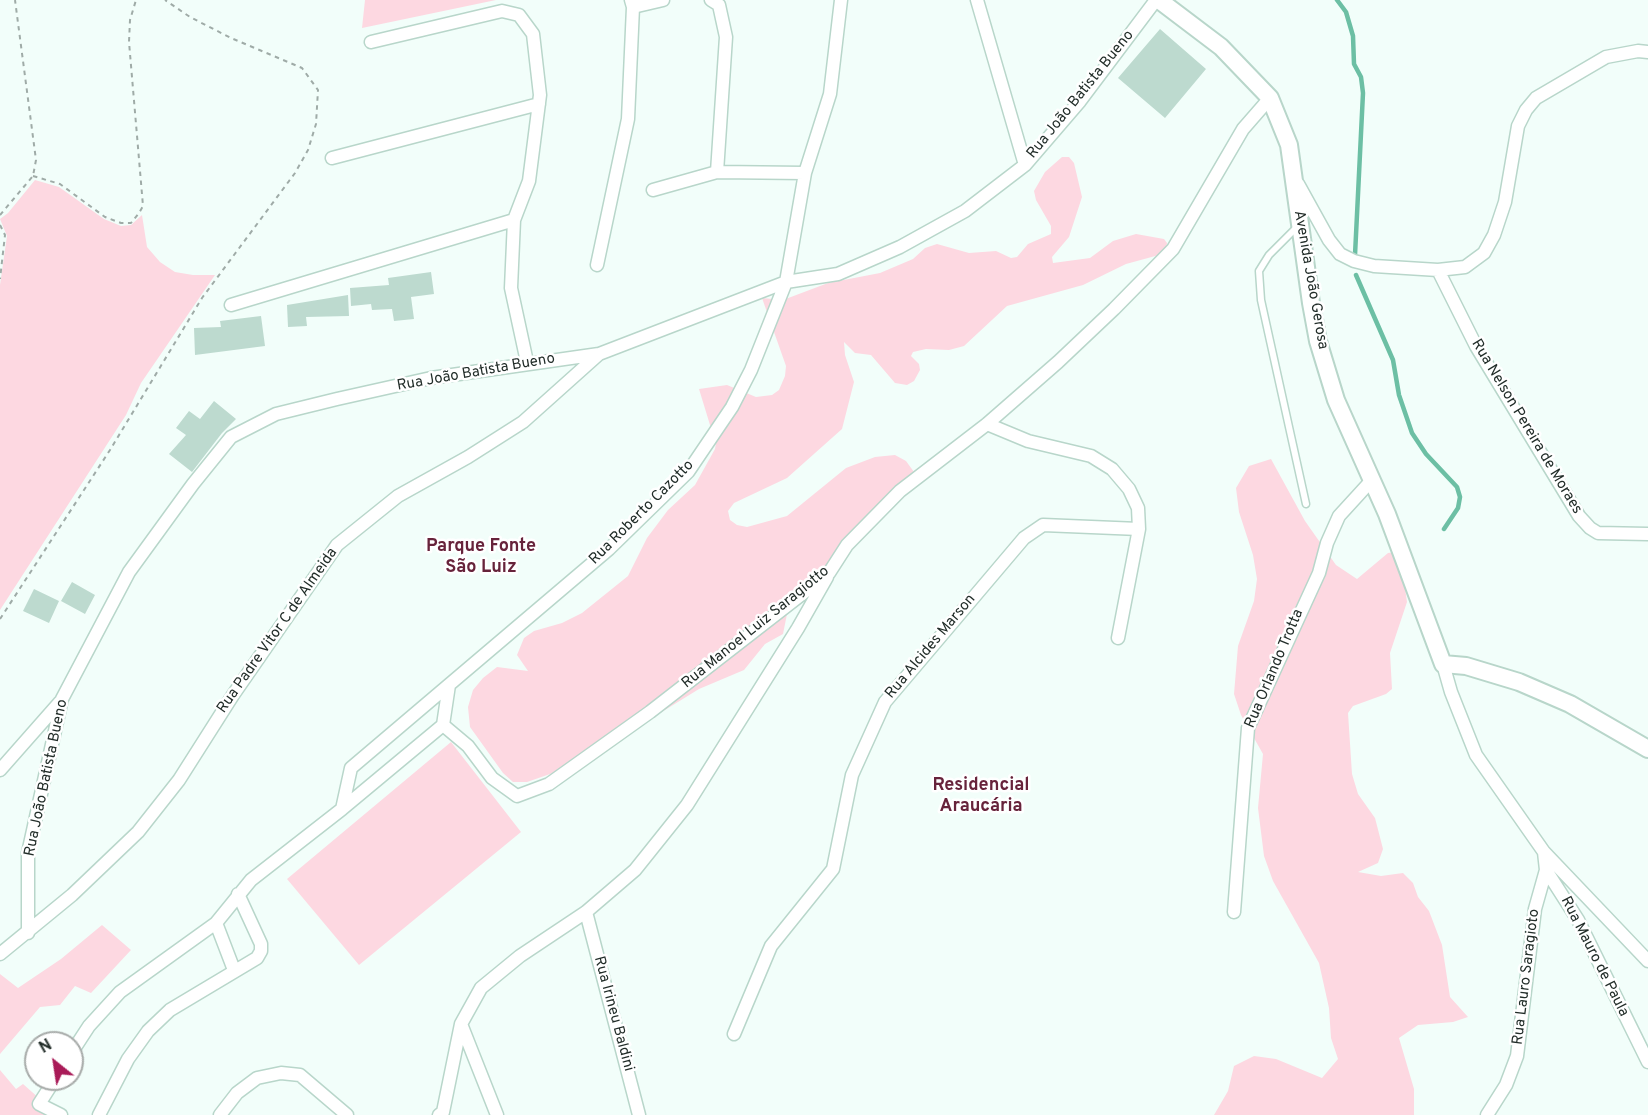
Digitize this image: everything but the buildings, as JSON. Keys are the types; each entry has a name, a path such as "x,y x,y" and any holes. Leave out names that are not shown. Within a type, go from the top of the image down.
{"main road":[{"name":"Avenida João Gerosa","path":"1157,0 1221,47 1270,98 1289,145 1318,341 1336,400 1387,514 1443,664"},
{"path":"1443,664 1466,666 1519,682 1570,704 1648,749"}],"street":[{"path":"597,265 628,119 632,3 663,0"},
{"path":"711,0 719,4 726,37 717,172"},
{"name":"Rua Roberto Cazotto","path":"342,809 351,768 609,549 688,472 732,407 751,370 786,282 805,173 830,94 841,0"},
{"path":"977,0 1024,165"},
{"name":"Rua João Batista Bueno","path":"28,933 28,853 62,699 129,572 193,484 231,437 286,411 431,378 527,362 599,354 786,282 838,274 900,248 965,211 1024,165 1080,101 1157,0"},
{"path":"371,42 502,11 519,15 533,34 536,45 539,104 529,181 513,220 512,288 527,362"},
{"path":"1294,177 1329,240 1340,254 1354,261 1374,266 1438,270 1465,267 1484,253 1489,244 1505,202 1518,126 1526,110 1536,98 1606,57 1638,51 1648,52"},
{"name":"Rua Manoel Luiz Saragiotto","path":"442,725 468,746 492,778 517,796 549,784 650,712 829,573 847,545 900,491 987,424 1058,362 1173,249 1243,129 1270,98"},
{"path":"332,158 539,104"},
{"path":"653,190 717,172 805,173"},
{"path":"231,305 513,220"},
{"name":"Rua Nelson Pereira de Moraes","path":"1438,270 1476,346 1580,516 1590,528 1598,532 1648,534"},
{"name":"Rua Padre Vitor C de Almeida","path":"0,954 28,933 138,832 179,780 233,695 337,545 398,496 468,457 523,422 599,354"},
{"path":"987,424 1028,441 1091,456 1112,469 1129,489 1138,508 1139,529 1118,638"},
{"name":"Rua Orlando Trotta","path":"1234,912 1248,728 1319,573 1327,543 1339,516 1371,481"},
{"name":"Rua Alcides Marson","path":"734,1034 771,946 833,869 852,775 885,702 1024,538 1043,525 1139,529"},
{"path":"439,1115 443,1113 461,1024 481,988 520,956 586,912 635,870 687,805 798,628 829,573"},
{"name":"Rua Mauro de Paula","path":"1443,664 1461,719 1476,754 1544,852 1546,870 1578,921 1648,1062"},
{"path":"84,1034 120,992 216,923 251,880 342,809 442,725 449,685"},
{"path":"0,770 38,730 62,699"},
{"path":"1544,852 1648,961"},
{"name":"Rua Lauro Saragioto","path":"1487,1115 1506,1085 1517,1056 1535,909 1546,870"},
{"path":"99,1115 128,1059 148,1030 170,1010 256,958 261,951 261,944 238,894"},
{"name":"Rua Irineu Baldini","path":"586,912 639,1115"},
{"path":"216,923 234,970"},
{"path":"461,1024 497,1115"},
{"path":"220,1115 243,1088 257,1078 281,1073 300,1075 347,1115"},
{"path":"47,1091 39,1104 61,1115"}],"lane":[{"path":"1300,225 1269,255 1259,271 1261,300 1306,504"}],"path":[{"path":"0,215 33,176 36,160 15,0"},
{"path":"33,176 60,184 105,216 121,223 130,223 140,213 143,206 129,42 130,20 136,0"},
{"path":"0,619 110,450 202,298 295,173 308,150 316,124 318,90 302,68 231,38 190,17 165,0"},
{"path":"0,225 5,235 0,279"}],"shaded area":[{"path":"365,0 496,0 362,28"},
{"path":"1062,157 1069,157 1074,163 1082,197 1069,237 1052,257 1053,263 1090,258 1113,241 1136,234 1164,239 1167,243 1166,250 1159,255 1126,264 1083,285 1007,306 964,346 949,350 926,349 913,352 911,356 919,364 920,370 914,381 907,385 895,383 871,355 855,353 844,342 845,355 854,382 842,429 787,478 734,503 728,511 730,520 737,525 747,527 787,516 846,468 875,457 895,455 906,461 914,472 909,485 794,601 787,614 783,634 765,644 744,670 699,689 576,765 527,782 513,782 503,773 470,727 468,707 473,690 497,667 528,671 517,655 524,638 534,631 562,623 582,613 628,576 647,538 668,510 695,485 715,449 717,436 710,425 699,389 727,385 756,397 772,395 779,390 785,376 786,366 762,298 783,300 828,283 880,273 913,259 925,248 937,244 969,253 996,251 1011,258 1017,257 1028,244 1051,234 1051,226 1036,200 1034,191 1045,172"},
{"path":"35,180 59,187 104,219 121,226 131,225 142,215 147,247 160,262 175,272 215,275 141,383 126,415 0,610 0,285 7,236 0,219 8,213"},
{"path":"1271,459 1305,521 1336,565 1357,579 1388,553 1396,552 1401,559 1407,602 1390,653 1392,689 1386,694 1353,706 1348,713 1352,774 1358,794 1375,818 1383,849 1378,863 1358,872 1381,876 1403,873 1413,883 1418,897 1429,911 1442,945 1450,997 1468,1017 1453,1022 1418,1025 1399,1038 1414,1089 1414,1115 1214,1115 1228,1091 1234,1066 1254,1056 1276,1059 1322,1078 1338,1059 1331,1038 1329,1008 1319,963 1273,881 1264,856 1258,808 1263,754 1241,715 1234,694 1238,646 1254,601 1257,579 1253,555 1239,512 1236,488 1249,466"},
{"path":"451,742 521,832 359,965 287,879"},
{"path":"102,925 131,950 91,993 75,986 60,1005 40,1007 0,1054 0,974 18,988 61,959"},
{"path":"0,1070 16,1089 23,1084 24,1091 31,1091 58,1115 0,1115"}],"waterway":[{"path":"1337,0 1346,12 1353,36 1354,64 1361,77 1363,93 1355,255"},
{"path":"1356,275 1393,360 1399,395 1412,433 1426,454 1457,487 1460,497 1458,508 1444,529"}],"district":[{"name":"Parque Fonte São Luiz","path":"481,557"},
{"name":"Residencial Araucária","path":"981,796"}]}
